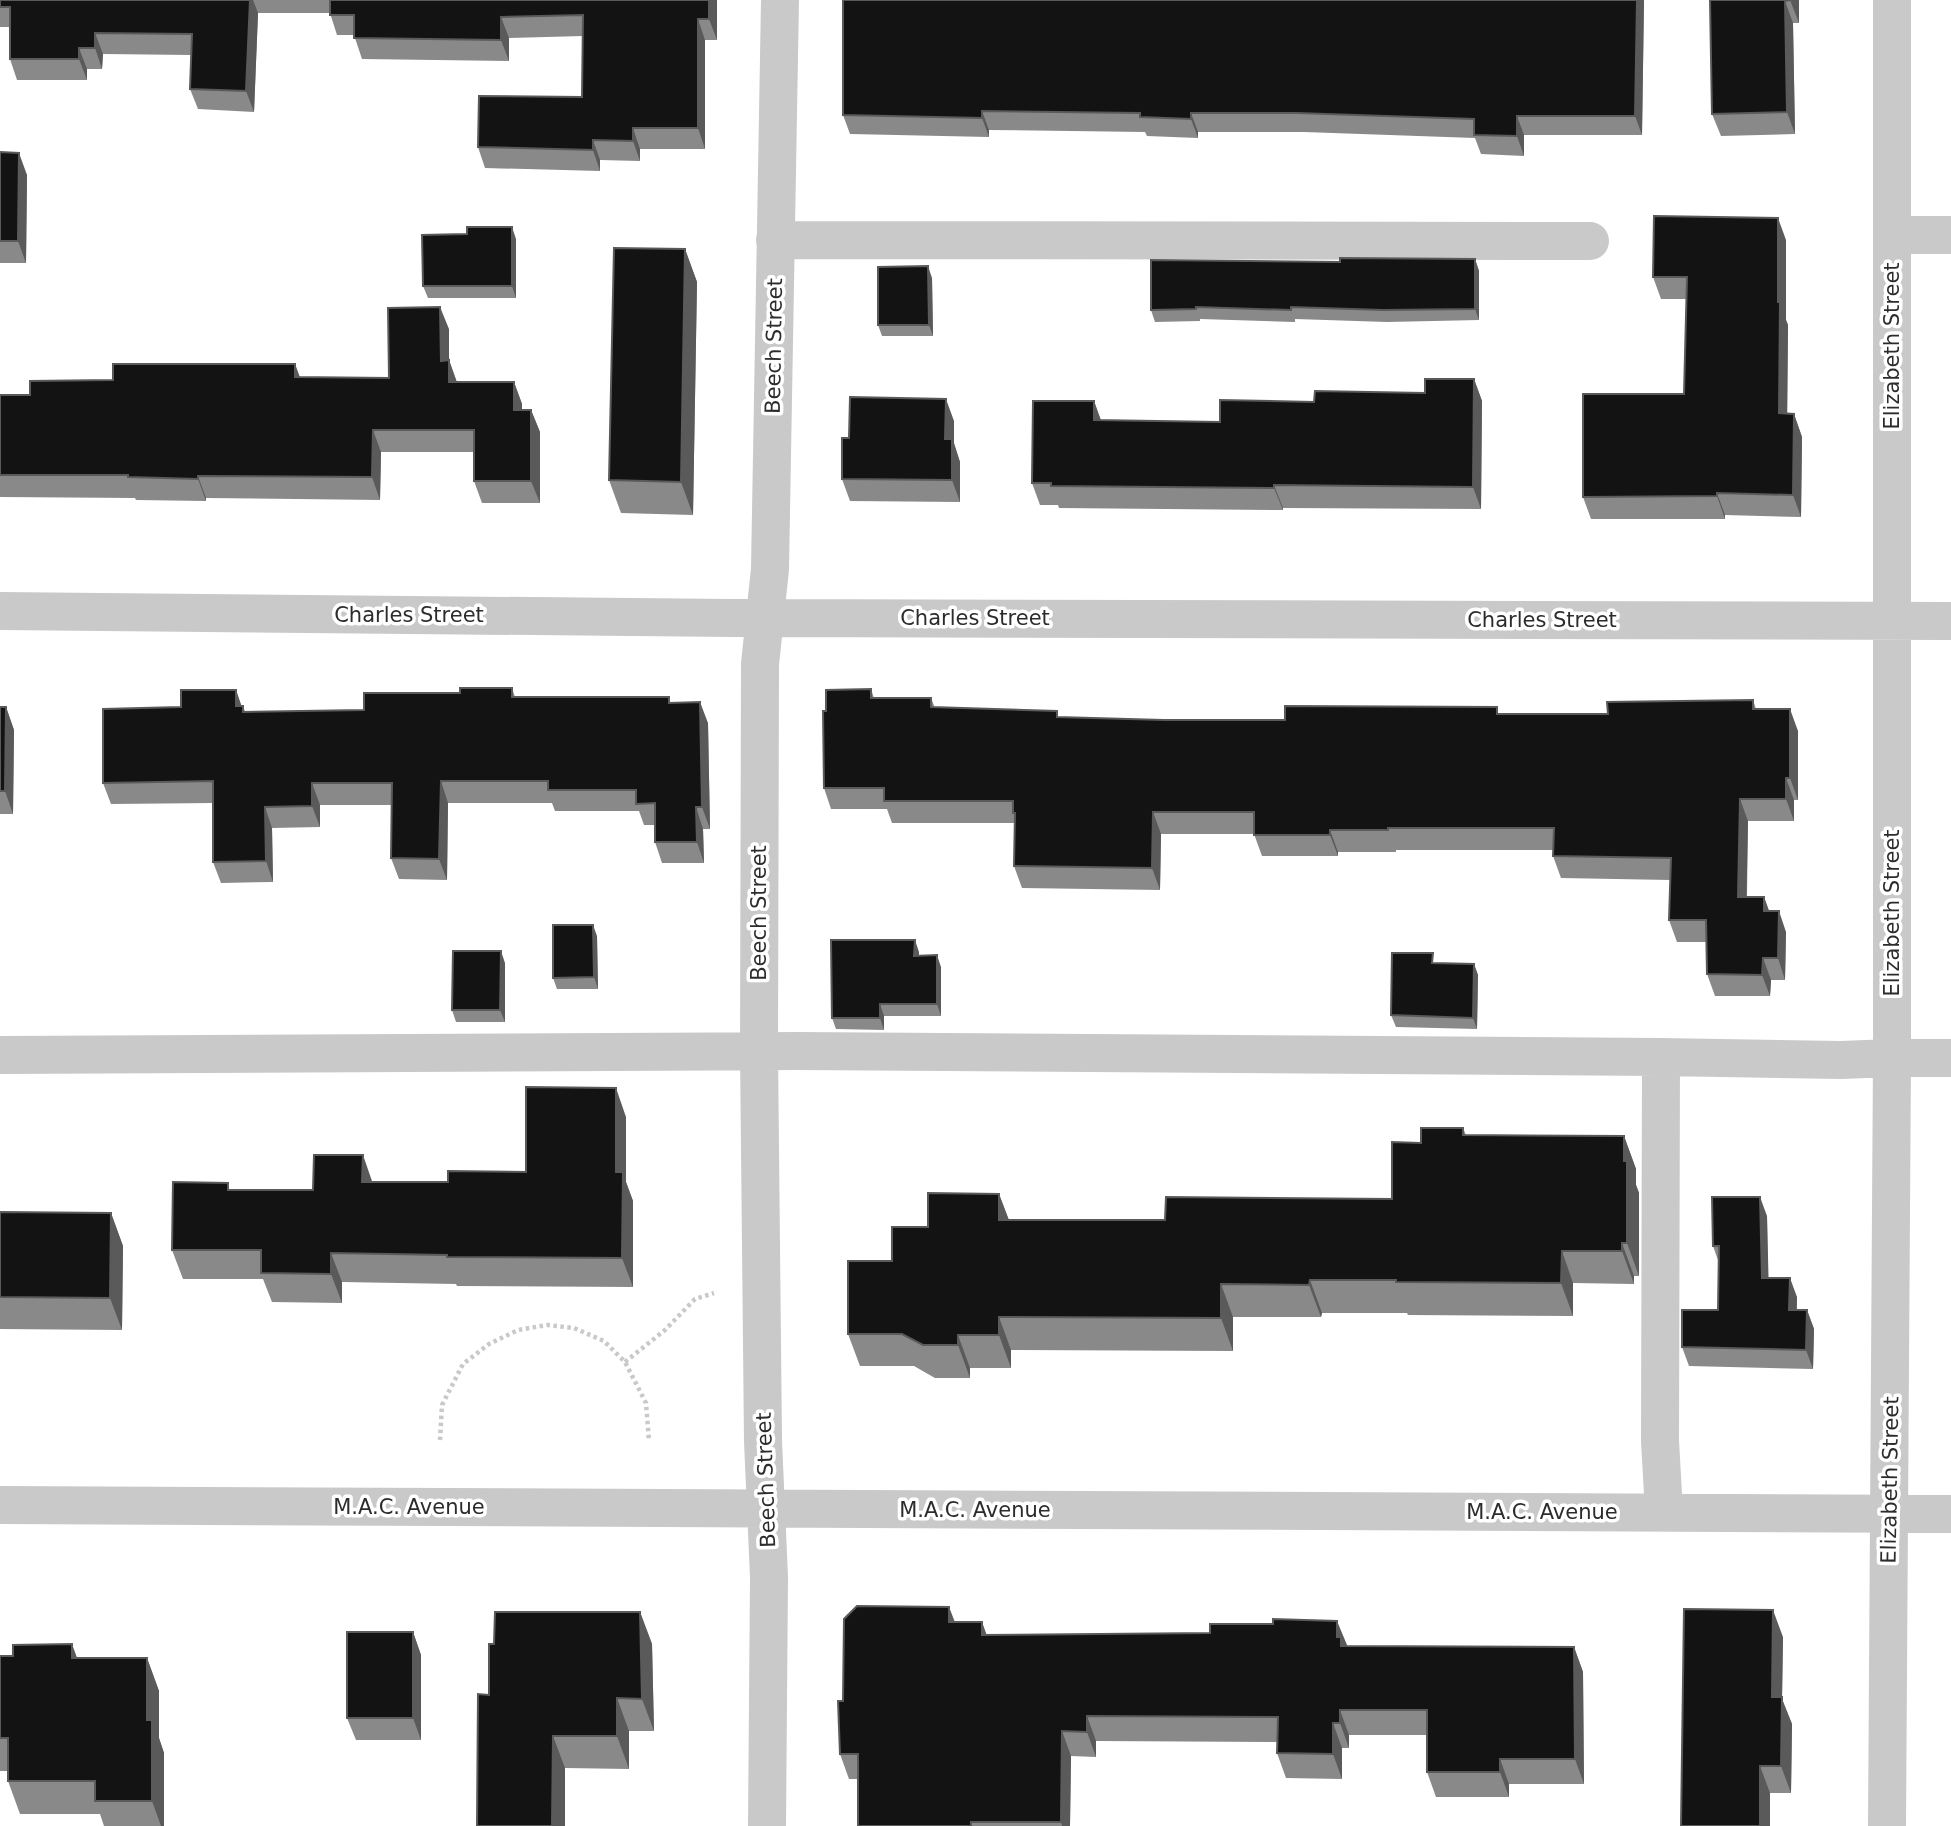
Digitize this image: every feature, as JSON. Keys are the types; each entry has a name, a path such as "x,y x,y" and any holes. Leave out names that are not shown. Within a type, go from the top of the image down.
{"street":[{"name":"Beech Street","path":"768,1826 769,1577 763,1441 759,1051 760,664 770,569 780,0"},
{"name":"Elizabeth Street","path":"1887,1826 1892,1058 1892,0"},
{"path":"1892,235 1951,235"},
{"path":"775,240 1590,242"},
{"name":"Charles Street","path":"0,611 765,618 1951,621"},
{"path":"0,1055 759,1051 1841,1060 1951,1058"},
{"path":"1661,1057 1660,1441 1664,1512"},
{"name":"M.A.C. Avenue","path":"0,1505 1951,1514"}],"path":[{"path":"625,1362 665,1330 695,1299 716,1292"},
{"path":"440,1440 442,1405 463,1364 489,1344 518,1330 547,1325 574,1328 604,1341 625,1362 646,1403 649,1441"}],"building":[{"path":"0,0 250,0 246,91 190,89 192,34 95,33 95,48 79,48 79,59 10,59 10,7 0,7"},
{"path":"330,0 709,0 709,19 698,19 698,128 633,128 633,141 593,140 593,150 478,147 479,96 582,97 583,15 501,17 501,40 354,38 354,15 330,15"},
{"path":"843,0 1637,0 1635,116 1517,116 1517,136 1474,135 1474,119 1297,113 1191,113 1191,119 1140,117 1140,113 982,111 982,118 843,115"},
{"path":"1710,0 1790,0 1785,1 1787,112 1712,114"},
{"path":"0,152 19,153 18,241 0,241"},
{"path":"1654,216 1778,218 1779,413 1794,414 1793,495 1717,493 1717,496 1583,497 1583,394 1684,394 1687,277 1653,277"},
{"path":"467,227 512,227 512,286 423,286 422,235 467,234"},
{"path":"614,248 685,249 681,482 609,480"},
{"path":"1340,258 1475,259 1475,309 1291,307 1291,310 1196,307 1151,310 1151,260 1340,262"},
{"path":"928,266 929,325 878,325 878,267"},
{"path":"440,307 441,361 449,360 449,382 514,382 514,410 531,410 531,481 474,481 474,430 373,430 372,477 198,476 198,479 128,475 0,475 0,395 30,395 30,381 113,380 113,364 295,364 295,377 389,378 388,308"},
{"path":"1425,379 1474,379 1473,487 1051,486 1051,483 1032,483 1033,401 1094,401 1094,420 1220,422 1220,400 1314,402 1315,391 1425,393"},
{"path":"850,397 946,399 945,439 952,439 952,480 842,479 842,438 849,438"},
{"path":"460,688 512,688 512,697 669,697 669,703 700,702 702,807 696,807 697,842 655,842 655,803 636,804 636,790 548,790 548,781 441,781 439,859 391,858 392,783 312,783 312,806 265,807 266,861 213,862 213,781 103,783 103,709 181,707 181,690 236,690 236,706 243,706 243,712 364,710 364,693 460,693"},
{"path":"871,689 871,698 931,698 931,707 1057,711 1057,717 1164,720 1285,720 1285,706 1497,707 1497,714 1608,714 1607,702 1753,700 1753,709 1790,709 1790,778 1786,778 1786,799 1740,799 1738,897 1764,897 1764,911 1779,911 1778,958 1763,958 1762,975 1707,974 1706,920 1669,920 1671,858 1553,856 1554,828 1388,828 1330,830 1330,835 1254,835 1254,812 1153,812 1152,868 1014,866 1013,801 884,801 884,788 824,788 823,711 826,711 826,690"},
{"path":"0,707 6,707 5,791 0,791"},
{"path":"553,925 593,925 594,977 553,978"},
{"path":"831,940 915,940 914,956 937,955 937,1004 880,1004 880,1018 832,1018"},
{"path":"453,951 501,951 500,1010 452,1010"},
{"path":"1392,953 1433,953 1432,963 1474,964 1473,1018 1391,1015"},
{"path":"526,1087 616,1088 616,1172 623,1172 622,1258 331,1253 331,1274 261,1273 261,1250 172,1250 173,1182 228,1183 228,1190 313,1190 314,1155 363,1155 362,1182 448,1182 448,1171 526,1172"},
{"path":"1421,1128 1463,1128 1463,1135 1624,1136 1624,1161 1627,1161 1627,1243 1622,1243 1622,1251 1562,1251 1561,1283 1310,1280 1309,1285 1221,1284 1221,1318 999,1317 999,1335 958,1335 958,1345 923,1345 902,1334 848,1334 848,1261 892,1261 892,1227 928,1227 928,1193 999,1194 999,1220 1165,1220 1166,1197 1392,1199 1392,1142 1421,1143"},
{"path":"1712,1197 1760,1197 1762,1278 1790,1278 1789,1310 1807,1310 1806,1350 1682,1347 1682,1310 1718,1310 1719,1246 1713,1246"},
{"path":"0,1212 111,1213 110,1298 0,1297"},
{"path":"857,1606 949,1607 949,1622 982,1622 982,1635 1210,1633 1210,1624 1273,1624 1273,1619 1337,1621 1337,1637 1341,1637 1341,1646 1574,1647 1575,1759 1500,1759 1500,1772 1427,1772 1427,1710 1340,1710 1340,1723 1333,1723 1333,1754 1277,1753 1278,1717 1087,1716 1087,1732 1062,1731 1061,1822 971,1822 971,1826 858,1826 858,1754 840,1754 838,1701 843,1701 844,1619"},
{"path":"1684,1609 1773,1610 1772,1697 1782,1697 1781,1766 1760,1766 1760,1826 1681,1826"},
{"path":"495,1612 640,1612 642,1699 617,1698 617,1736 553,1736 552,1826 477,1826 478,1694 489,1695 489,1644 494,1644"},
{"path":"347,1632 413,1632 413,1718 347,1718"},
{"path":"72,1644 72,1658 147,1658 147,1720 152,1720 152,1801 95,1801 95,1781 8,1781 8,1738 0,1738 0,1656 13,1656 13,1645"}]}
